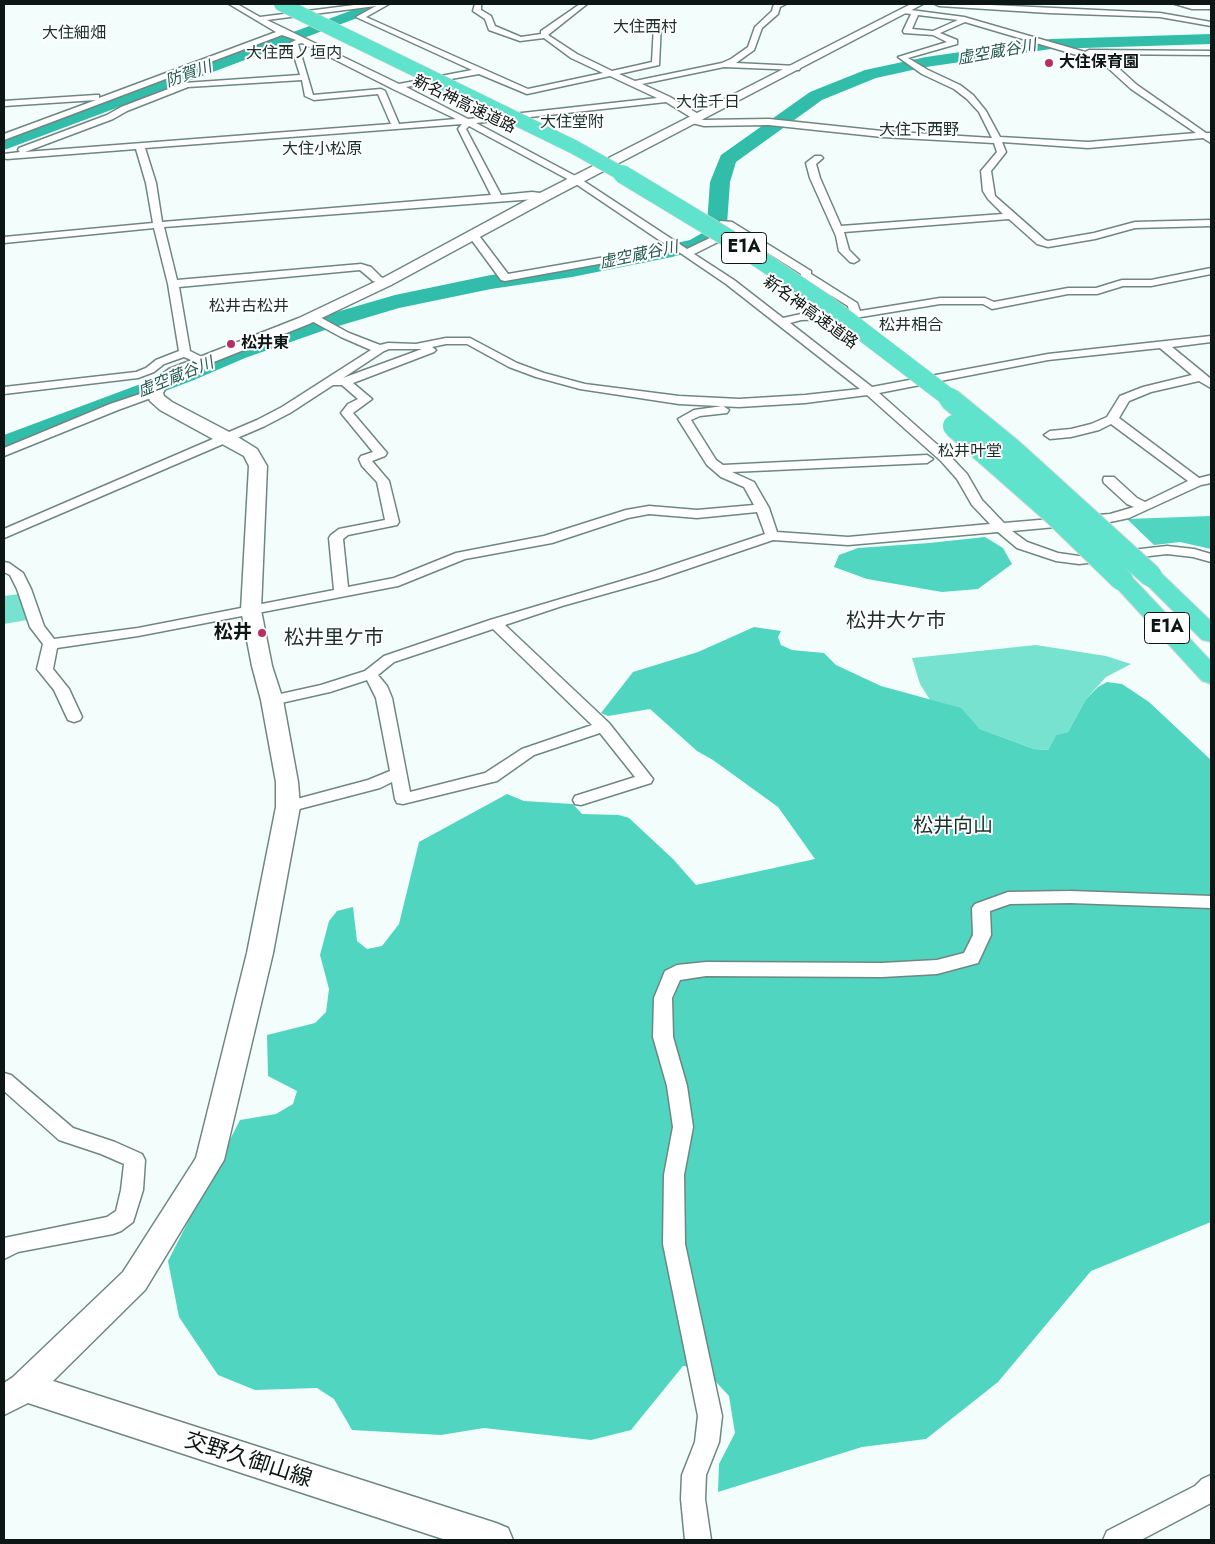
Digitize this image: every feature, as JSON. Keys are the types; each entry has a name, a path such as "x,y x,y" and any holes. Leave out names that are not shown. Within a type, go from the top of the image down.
{"highway":[{"name":"新名神高速道路","path":"281,4 574,148 648,189 728,238 825,303 916,371 1010,448 1151,576 1211,635"},
{"name":"新名神高速道路","path":"260,12 557,152 640,199 720,249 816,316 920,396"},
{"name":"E1A","path":"941,414 1054,514 1122,580 1211,676"}],"street":[{"path":"232,4 260,12 328,10 377,4"},
{"path":"316,4 338,16"},
{"path":"386,4 360,17 563,110"},
{"path":"478,4 477,11 488,18 492,28 520,39 545,36 574,56 667,99 704,123 769,122 882,134 1088,145 1209,137"},
{"path":"545,36 544,33 584,4"},
{"path":"724,65 751,48 759,28 775,12 777,6 783,4"},
{"path":"938,4 1160,15 1211,24"},
{"path":"1029,10 1063,4"},
{"path":"1178,4 1211,8"},
{"path":"913,10 907,31 934,33 954,42 902,57 926,72 957,87 970,97 982,111 1002,152 986,172 988,191 991,197 1041,242 1048,244 1095,236 1135,225 1211,224"},
{"path":"4,452 158,388 175,372 312,317 386,282 694,118 913,10 991,26 1100,59 1111,66 1134,87 1209,137"},
{"path":"260,12 282,32 304,40 400,87 576,180 683,250 782,322 870,391 945,458 962,477 977,502 1001,528 1022,544 1037,551 1079,560 1167,550 1194,553 1211,558"},
{"path":"934,33 964,19"},
{"path":"527,92 656,63 658,25"},
{"path":"4,137 282,32"},
{"path":"304,40 294,42 309,96 314,98 400,87 480,71"},
{"path":"1082,53 1211,53"},
{"path":"633,84 724,65 796,68"},
{"path":"5,157 187,85 305,77"},
{"path":"381,90 396,127"},
{"path":"4,103 116,95"},
{"path":"5,157 469,122 667,99"},
{"path":"469,122 462,129 497,197"},
{"path":"140,147 151,182 158,225 173,284 185,353"},
{"path":"818,158 811,163 815,178 838,229 844,251 854,260"},
{"path":"4,240 158,225 497,197 545,196"},
{"path":"838,229 1011,216"},
{"path":"473,235 505,278 683,250 718,238 722,223 729,224 807,273 805,275 853,305 855,315"},
{"path":"173,284 361,267 367,269 377,279 386,282"},
{"path":"782,322 801,317 855,315 940,301 986,301 992,306 1068,291 1097,291 1122,283 1151,283 1211,271"},
{"path":"788,290 819,284"},
{"path":"312,317 345,335 380,349"},
{"path":"4,534 227,438 286,410 380,349 394,346 416,347 446,341 464,340 540,375 584,387 679,400 739,403 805,399 870,391 1002,368 1048,357 1211,339"},
{"path":"331,381 345,382 434,348 464,340"},
{"path":"1162,344 1211,385"},
{"path":"4,391 138,375 150,370 160,362 185,353 202,361"},
{"path":"1050,435 1071,433 1095,427 1112,420 1124,398 1147,389 1200,377"},
{"path":"341,593 336,538 344,532 392,522 383,481 366,463 365,459 381,452 347,413 352,407 366,399 345,382"},
{"path":"14,1393 134,1281 210,1160 260,953 288,807 287,782 272,700 262,666 251,610 258,466 251,453 227,438 166,406 156,398 158,388"},
{"path":"739,403 729,409 698,414 684,419 711,462 719,469 749,485 762,508 772,536"},
{"path":"1112,420 1197,482"},
{"path":"719,469 927,459"},
{"path":"272,700 325,689 370,674 389,659 557,603 653,576 772,536 848,541 1110,518 1129,514 1197,482 1211,479"},
{"path":"1109,480 1132,501 1144,506"},
{"path":"50,644 138,632 398,582 461,556 547,540 641,511 660,510 697,514 762,508"},
{"path":"4,567 16,573 24,589 37,628 50,644 45,670 61,689 74,717"},
{"path":"495,623 603,726 645,779 581,800"},
{"path":"370,674 379,686 384,698 403,799 491,777 528,752 603,726"},
{"path":"288,807 374,784 399,773"},
{"path":"698,1540 693,1499 694,1475 707,1442 710,1416 674,1244 674,1175 683,1127 677,1086 663,1037 663,998 672,976 677,972 706,969 882,970 937,967 971,958 982,935 981,908 1008,898 1211,902"},
{"path":"4,1080 66,1134 108,1148 135,1160 132,1190 125,1216 113,1225 12,1244 4,1250"},
{"name":"交野久御山線","path":"14,1393 213,1450 496,1540"},
{"path":"1116,1540 1204,1494 1211,1487"}],"green space":[{"path":"1211,516 1211,549 1180,542 1154,545 1127,519"},
{"path":"985,537 1003,548 1012,564 978,589 942,592 867,579 834,567 839,555 858,548"},
{"path":"19,594 27,620 4,624 4,596"},
{"path":"754,627 781,631 778,637 781,645 792,650 824,653 836,665 881,686 961,708 980,729 1034,749 1048,750 1056,735 1068,732 1086,699 1098,687 1107,682 1122,684 1149,702 1211,760 1211,1222 1091,1271 998,1382 926,1439 862,1447 718,1492 719,1464 735,1433 729,1396 702,1367 683,1366 631,1430 591,1440 484,1428 441,1435 352,1430 334,1399 317,1388 255,1390 218,1375 179,1317 168,1261 240,1120 276,1114 293,1104 297,1091 268,1076 267,1035 315,1023 326,1012 329,989 320,955 329,921 337,911 353,907 357,941 367,949 382,946 399,924 419,842 507,794 524,801 573,804 582,814 619,815 629,818 673,859 696,885 815,859 778,807 713,760 697,751 650,709 608,716 601,713 633,672 698,652"},
{"path":"1036,645 1106,656 1131,664 1106,677 1086,699 1068,732 1056,735 1048,750 1034,749 980,729 961,709 930,700 920,684 912,658"}],"waterway":[{"name":"防賀川","path":"4,145 355,14 373,4"},
{"name":"虚空蔵谷川","path":"4,444 186,375 237,353 317,325 395,302 491,282 572,271 672,251 697,244 710,237 717,224 720,182 728,159 816,96 871,74 926,62 1051,44 1211,39"}],"place":[{"name":"大住保育園","path":"1049,63"},
{"name":"松井東","path":"231,344"},
{"name":"松井","path":"262,633"}],"district":[{"name":"大住西村","path":"645,28"},
{"name":"大住細畑","path":"74,34"},
{"name":"大住西ノ垣内","path":"294,54"},
{"name":"大住千日","path":"708,103"},
{"name":"大住堂附","path":"572,123"},
{"name":"大住下西野","path":"919,131"},
{"name":"大住小松原","path":"322,150"},
{"name":"松井古松井","path":"249,307"},
{"name":"松井相合","path":"911,326"},
{"name":"松井叶堂","path":"970,452"},
{"name":"松井大ケ市","path":"896,622"},
{"name":"松井里ケ市","path":"334,639"},
{"name":"松井向山","path":"953,827"}]}
